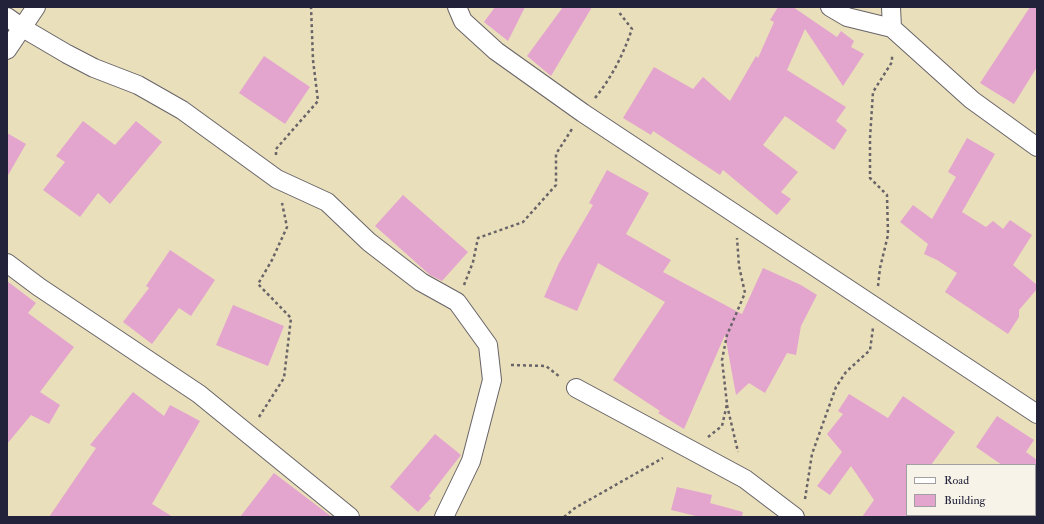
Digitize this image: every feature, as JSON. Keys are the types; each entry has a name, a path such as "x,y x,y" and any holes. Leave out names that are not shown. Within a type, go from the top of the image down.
{"street":[{"path":"7,50 14,22 36,7"},
{"path":"457,7 464,21 496,51 583,113 1037,414"},
{"path":"830,7 847,17 892,28 972,100 1037,147"},
{"path":"891,7 892,28"},
{"path":"14,22 94,68 138,85 182,110 277,180 327,202 369,242 422,282 457,302 488,345 492,380 471,461 444,517"},
{"path":"7,263 39,288 199,394 350,517"},
{"path":"576,388 745,479 795,517"}],"path":[{"path":"248,434 284,378 291,318 258,284 272,260 287,227 277,180 276,149 318,101 313,60 311,7"},
{"path":"457,302 473,262 478,238 523,222 556,185 556,154 583,113 606,84 624,52 632,29 618,11"},
{"path":"737,214 737,244 745,293 727,335 722,360 727,404 745,479"},
{"path":"490,365 546,366 576,388"},
{"path":"564,517 575,508 684,445 699,445 722,426 727,404"}],"building":[{"path":"495,7 525,7 508,41 484,22"},
{"path":"563,7 592,7 551,76 527,56"},
{"path":"778,7 793,7 837,37 841,31 854,41 851,47 864,54 843,86 805,29 787,70 846,107 836,121 847,130 834,150 785,116 763,145 798,172 781,192 791,199 777,215 723,170 720,175 653,131 651,135 623,118 654,67 693,89 703,77 730,101 756,56 758,58 774,22 770,20"},
{"path":"1030,7 1037,7 1037,67 1014,104 980,83"},
{"path":"264,56 310,87 285,124 239,93"},
{"path":"83,121 115,145 136,121 162,142 110,204 98,193 80,217 43,190 65,162 56,156"},
{"path":"7,133 26,144 7,177"},
{"path":"967,138 995,154 962,212 986,227 993,221 1003,229 1010,220 1032,235 1013,265 1037,285 1037,289 1019,310 1019,317 1008,334 945,292 957,273 937,260 924,254 928,244 900,222 913,205 932,219 956,177 948,172"},
{"path":"607,170 649,193 626,234 671,260 663,272 742,314 763,268 801,285 817,295 801,326 796,355 787,353 765,393 749,383 736,395 725,335 684,429 658,413 660,411 613,380 665,302 598,263 577,311 544,297 559,263 593,205 589,203"},
{"path":"403,195 468,252 442,281 430,275 375,226"},
{"path":"170,250 215,280 191,316 179,308 152,344 123,322 149,288 146,286"},
{"path":"7,281 36,303 28,313 74,347 40,392 60,405 49,424 31,415 7,444"},
{"path":"233,305 284,326 268,366 216,345"},
{"path":"133,392 164,416 170,405 200,421 152,504 173,517 49,517 96,448 90,445"},
{"path":"849,394 888,418 903,396 955,432 932,464 906,464 907,517 862,517 874,500 851,466 830,495 817,486 842,452 827,434 843,414 838,411"},
{"path":"997,416 1034,440 1026,452 1037,460 1037,465 1001,464 976,447"},
{"path":"435,434 461,455 429,496 431,498 418,512 390,487"},
{"path":"274,473 332,517 240,517"},
{"path":"677,487 712,495 710,503 743,512 742,517 700,517 671,510"}]}
